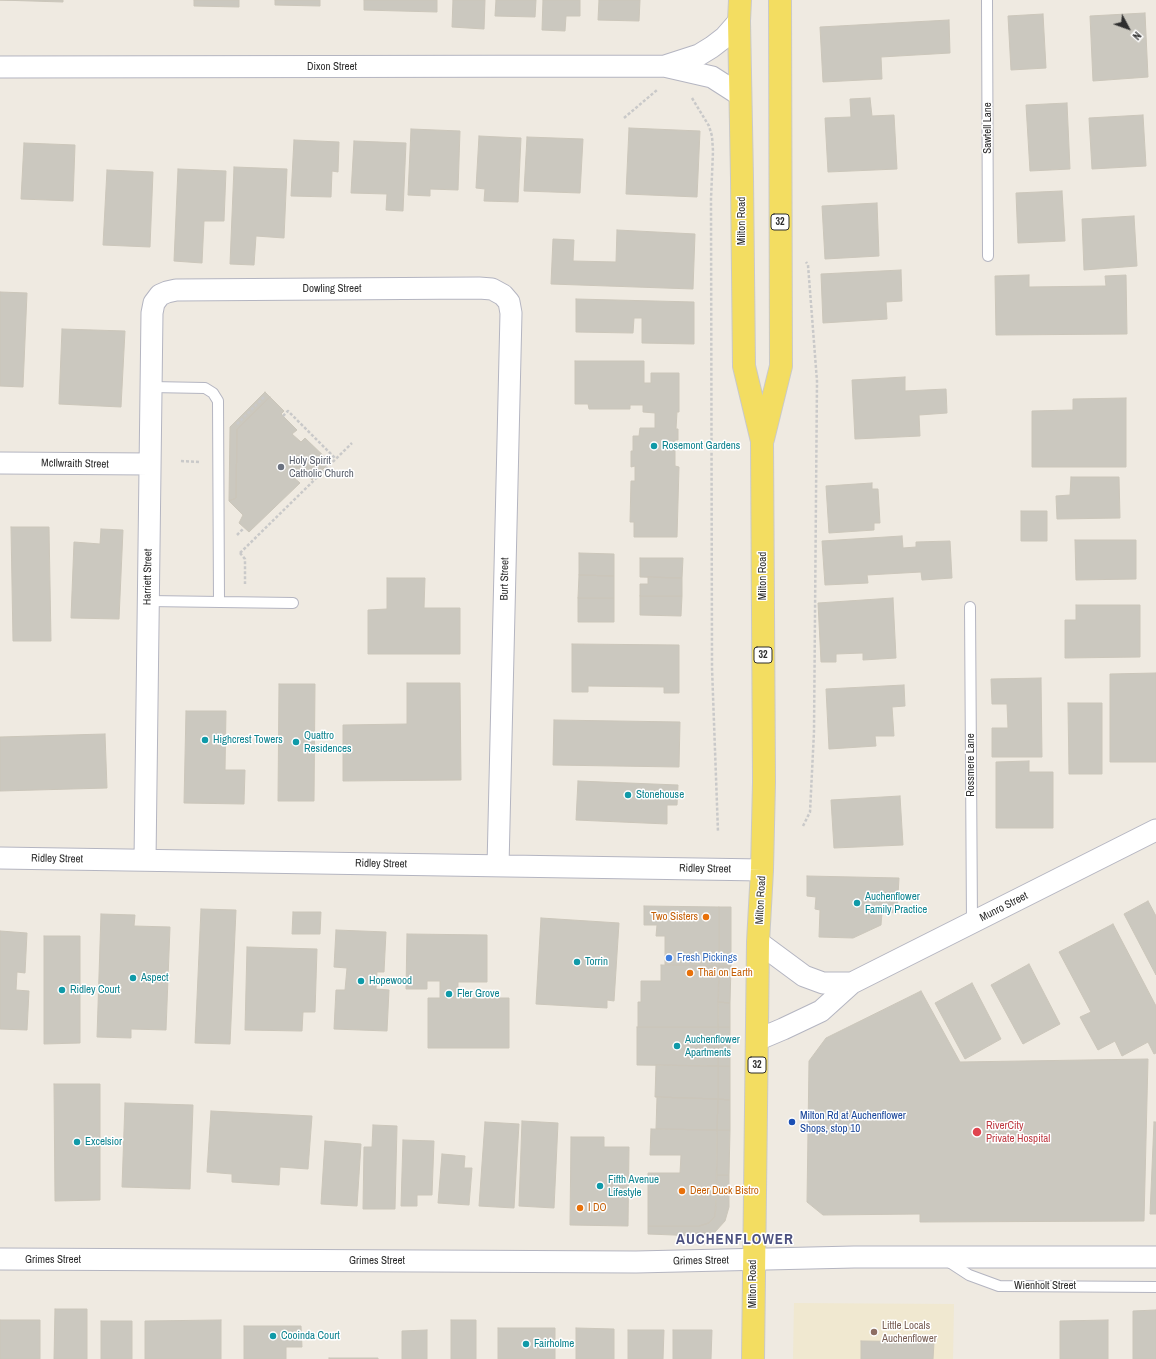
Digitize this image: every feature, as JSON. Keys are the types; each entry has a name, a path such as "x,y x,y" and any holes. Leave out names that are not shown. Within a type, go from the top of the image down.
{"main road":[{"name":"Milton Road","path":"762,441 781,366 780,0"},
{"name":"Milton Road","path":"740,11 744,366 762,441 764,782 762,870 758,942 753,1359"}],"street":[{"name":"Dixon Street","path":"664,66 700,55 712,47 725,37 740,11"},
{"name":"Dixon Street","path":"0,67 664,66 712,77 740,95"},
{"name":"Dowling Street","path":"160,295 176,290 471,288 492,289 503,295"},
{"name":"Harriett Street","path":"145,860 152,313 154,303 160,295"},
{"name":"Burt Street","path":"498,866 510,314 509,302 503,295"},
{"name":"McIlwraith Street","path":"0,463 150,464"},
{"name":"Munro Street","path":"757,1040 821,1011 852,983 1156,830"},
{"name":"Ridley Street","path":"0,858 762,870"},
{"name":"Munro Street","path":"758,942 804,976 823,983 852,983"},
{"path":"754,1260 854,1257 1156,1257"},
{"name":"Grimes Street","path":"0,1259 629,1262 754,1260"}],"lane":[{"name":"Sawtell Lane","path":"987,0 988,256"},
{"path":"151,387 205,388 213,393 218,401 219,602"},
{"path":"148,601 293,603"},
{"name":"Rossmere Lane","path":"970,607 972,923"},
{"name":"Wienholt Street","path":"941,1257 969,1276 999,1286 1156,1287"}],"path":[{"path":"624,118 659,88"},
{"path":"690,95 709,126 712,136 713,150 711,199 712,668 718,832"},
{"path":"803,259 808,265 817,381 814,732 810,812 803,826"},
{"path":"233,428 250,414 265,396"},
{"path":"283,416 288,411 336,460"},
{"path":"245,602 245,559 240,553 352,443"},
{"path":"181,461 198,462"}],"shaded area":[{"name":"Little Locals Auchenflower","path":"794,1303 954,1304 953,1359 793,1359"}],"building":[{"path":"0,0 63,0 63,2"},
{"path":"194,0 239,0 239,7 194,6"},
{"path":"275,0 320,0 320,6 275,5"},
{"path":"364,0 437,0 437,12 364,10"},
{"path":"453,0 485,0 484,29 452,27"},
{"path":"496,0 536,0 535,17 495,16"},
{"path":"543,0 580,0 580,16 566,16 565,31 542,30"},
{"path":"599,0 640,0 639,21 598,20"},
{"path":"1145,13 1148,77 1093,81 1090,16"},
{"path":"1043,14 1046,68 1011,70 1008,16"},
{"path":"949,20 950,53 881,57 882,79 823,82 820,27"},
{"path":"870,98 872,116 894,115 897,169 828,172 825,118 851,117 850,99"},
{"path":"1067,103 1070,169 1030,171 1026,105"},
{"path":"1143,115 1146,166 1092,169 1089,118"},
{"path":"629,128 700,131 697,197 626,194"},
{"path":"411,129 460,131 458,190 430,189 430,196 408,195"},
{"path":"479,136 521,138 518,202 484,201 485,189 476,188"},
{"path":"527,137 583,139 580,193 524,191"},
{"path":"294,140 339,142 338,172 332,171 331,197 291,196"},
{"path":"354,141 406,143 403,211 386,210 387,194 351,193"},
{"path":"24,143 75,145 73,201 21,199"},
{"path":"234,167 287,169 284,238 256,236 254,265 230,264"},
{"path":"178,169 226,171 224,221 204,221 202,263 174,261"},
{"path":"107,170 153,172 150,247 103,245"},
{"path":"1062,191 1065,241 1018,243 1016,193"},
{"path":"877,203 879,256 825,259 822,206"},
{"path":"1134,216 1137,266 1084,270 1082,219"},
{"path":"617,230 695,234 693,289 551,284 553,239 574,240 573,261 616,262"},
{"path":"901,270 902,301 886,302 887,319 823,323 821,274"},
{"path":"1029,275 1029,287 1106,286 1105,276 1126,275 1127,334 996,335 995,276"},
{"path":"0,292 27,293 23,387 0,386"},
{"path":"576,299 694,302 694,344 642,343 642,318 634,318 633,333 576,332"},
{"path":"62,329 125,331 121,407 59,404"},
{"name":"Rosemont Gardens","path":"575,361 644,361 644,383 651,383 651,373 679,373 679,412 677,412 676,429 678,429 678,440 675,440 675,466 679,467 677,537 634,537 634,522 630,522 631,481 635,481 635,466 631,467 633,436 639,436 640,428 655,428 655,413 643,412 643,405 630,405 630,409 589,409 588,404 575,404"},
{"path":"905,377 905,391 946,389 947,413 919,415 920,436 855,439 852,380"},
{"path":"265,392 270,397 237,429 236,498 229,501 230,427"},
{"name":"Holy Spirit Catholic Church","path":"270,397 284,411 281,414 297,430 292,434 301,442 305,438 330,462 312,480 302,471 292,476 300,483 249,532 239,523 243,515 229,501 236,498 237,429"},
{"path":"1126,398 1126,467 1032,467 1032,411 1073,410 1073,399"},
{"path":"1071,477 1119,477 1120,518 1057,519 1056,496 1070,495"},
{"path":"872,483 872,489 878,489 880,523 874,523 874,530 829,533 826,486"},
{"path":"1021,511 1047,511 1047,541 1021,541"},
{"path":"11,527 49,527 51,641 13,641"},
{"path":"101,529 123,530 119,619 71,618 74,542 100,544"},
{"path":"902,536 903,548 916,547 916,542 950,541 952,578 922,580 921,572 867,575 868,583 825,585 822,541"},
{"path":"1075,540 1136,540 1136,579 1076,580"},
{"path":"579,553 614,554 614,576 579,575"},
{"path":"640,558 683,558 682,578 640,577"},
{"path":"579,575 614,576 614,598 578,598"},
{"path":"648,577 682,578 682,596 640,596 640,584 648,584"},
{"path":"387,578 425,578 424,608 460,608 460,654 368,654 368,610 387,609"},
{"path":"640,596 682,596 681,616 640,615"},
{"path":"578,598 614,598 614,622 578,622"},
{"path":"893,598 896,658 863,660 863,653 836,654 836,662 821,662 818,603"},
{"path":"1076,605 1140,605 1140,657 1065,658 1065,620 1076,620"},
{"path":"572,644 679,645 679,693 664,693 664,687 588,686 588,692 572,692"},
{"path":"1156,673 1156,762 1110,762 1110,674"},
{"path":"1041,678 1042,757 992,757 992,728 1008,728 1007,704 992,704 991,679"},
{"path":"407,683 460,683 461,780 343,781 343,725 407,724"},
{"name":"Quattro Residences","path":"279,684 315,684 314,801 278,801"},
{"path":"904,685 905,706 892,707 894,736 875,736 876,746 829,749 826,689"},
{"path":"1068,703 1102,703 1102,774 1069,774"},
{"name":"Highcrest Towers","path":"186,711 226,711 225,770 245,770 244,804 184,803"},
{"path":"554,720 680,722 679,767 553,765"},
{"path":"105,734 107,788 0,791 0,737"},
{"path":"1029,761 1029,772 1053,772 1053,828 996,828 996,762"},
{"name":"Stonehouse","path":"578,781 678,785 677,805 667,805 667,824 576,820"},
{"path":"900,796 903,845 834,848 831,800"},
{"name":"Auchenflower Family Practice","path":"807,876 899,878 897,913 882,912 881,925 853,938 819,937 820,910 815,909 816,897 807,896"},
{"path":"1148,901 1156,916 1156,975 1124,914"},
{"path":"644,906 719,907 719,966 665,965 665,936 656,936 657,925 644,925"},
{"path":"719,907 731,907 731,966 719,966"},
{"path":"201,909 236,910 230,1044 195,1043"},
{"path":"293,912 321,912 320,934 292,934"},
{"name":"Aspect","path":"101,914 135,915 134,926 170,927 166,1030 131,1029 131,1038 97,1037"},
{"name":"Torrin","path":"541,918 619,923 614,1001 607,1000 607,1008 536,1004"},
{"path":"1113,924 1156,1006 1156,1053 1154,1054 1148,1042 1122,1056 1115,1041 1098,1050 1080,1017 1091,1012 1059,952"},
{"name":"Hopewood","path":"336,930 386,932 384,972 377,972 376,989 389,990 387,1031 334,1029 336,990 345,990 347,968 334,967"},
{"path":"0,931 27,933 25,973 17,972 16,990 29,991 27,1030 0,1029"},
{"name":"Fler Grove","path":"407,934 487,935 487,982 458,982 458,998 509,998 509,1048 428,1048 428,998 440,998 440,981 427,981 427,989 406,989"},
{"name":"Ridley Court","path":"44,936 80,936 80,1043 44,1044"},
{"path":"247,947 317,949 315,1012 303,1012 302,1031 245,1030"},
{"path":"1029,964 1060,1024 1023,1044 991,985"},
{"path":"661,965 719,966 718,1027 638,1027 638,1002 641,1002 641,981 661,981"},
{"path":"719,966 731,966 730,1003 718,1002"},
{"path":"972,983 1001,1039 965,1059 935,1003"},
{"name":"RiverCity Private Hospital","path":"921,991 960,1062 1148,1059 1144,1221 920,1222 920,1214 823,1215 807,1202 809,1061 826,1038"},
{"path":"718,1002 730,1003 730,1027 718,1027"},
{"name":"Auchenflower Apartments","path":"637,1027 718,1027 718,1066 637,1065"},
{"path":"718,1027 730,1027 730,1066 718,1066"},
{"path":"656,1065 718,1066 718,1099 655,1097"},
{"path":"718,1066 730,1066 730,1100 718,1099"},
{"name":"Excelsior","path":"54,1084 100,1084 100,1200 55,1201"},
{"path":"657,1097 718,1099 717,1130 656,1129"},
{"path":"718,1099 730,1100 730,1130 717,1130"},
{"path":"125,1103 193,1105 190,1189 122,1187"},
{"path":"211,1111 312,1116 308,1169 280,1167 279,1185 232,1182 232,1174 207,1172"},
{"path":"522,1121 558,1123 554,1208 519,1206"},
{"path":"485,1122 519,1124 514,1208 479,1206"},
{"path":"1154,1122 1156,1122 1156,1214 1150,1214"},
{"path":"373,1125 397,1126 395,1209 363,1209 364,1147 372,1147"},
{"name":"Deer Duck Bistro","path":"651,1129 717,1130 716,1207 715,1216 709,1223 699,1226 648,1226 648,1173 680,1173 681,1155 650,1155"},
{"path":"717,1130 730,1130 729,1175 717,1175"},
{"name":"Fifth Avenue Lifestyle","path":"571,1137 604,1137 604,1147 629,1147 628,1226 570,1225"},
{"path":"403,1140 434,1141 432,1195 417,1195 417,1206 401,1206"},
{"path":"325,1141 361,1144 357,1206 321,1204"},
{"path":"442,1154 465,1156 464,1168 472,1168 469,1205 438,1203"},
{"path":"717,1175 729,1175 729,1207 725,1221 715,1232 700,1236 648,1234 648,1226 699,1226 709,1223 715,1216"},
{"path":"55,1309 87,1309 87,1359 54,1359"},
{"path":"1156,1310 1156,1359 1133,1359 1133,1311"},
{"path":"0,1320 40,1320 40,1359 0,1359"},
{"path":"221,1320 221,1359 145,1359 145,1321"},
{"path":"451,1320 476,1320 476,1359 451,1359"},
{"path":"1108,1320 1108,1359 1060,1359 1060,1321"},
{"path":"101,1321 132,1321 132,1359 101,1359"},
{"name":"Cooinda Court","path":"244,1326 301,1326 302,1347 286,1347 286,1359 244,1359"},
{"name":"Fairholme","path":"498,1328 555,1328 555,1359 498,1359"},
{"path":"576,1328 614,1329 614,1359 576,1359"},
{"path":"427,1330 427,1359 402,1359 402,1331"},
{"path":"628,1330 664,1330 663,1359 628,1359"},
{"path":"673,1330 712,1330 711,1359 673,1359"},
{"path":"861,1341 934,1342 933,1359 861,1359"},
{"path":"378,1358 378,1359 329,1359"}],"place":[{"name":"Rosemont Gardens","path":"654,446"},
{"name":"Holy Spirit Catholic Church","path":"281,467"},
{"name":"Highcrest Towers","path":"205,740"},
{"name":"Quattro Residences","path":"296,742"},
{"name":"Stonehouse","path":"628,795"},
{"name":"Auchenflower Family Practice","path":"857,903"},
{"name":"Two Sisters","path":"706,917"},
{"name":"Fresh Pickings","path":"669,958"},
{"name":"Torrin","path":"577,962"},
{"name":"Thai on Earth","path":"690,973"},
{"name":"Aspect","path":"133,978"},
{"name":"Hopewood","path":"361,981"},
{"name":"Ridley Court","path":"62,990"},
{"name":"Fler Grove","path":"449,994"},
{"name":"Auchenflower Apartments","path":"677,1046"},
{"name":"Milton Rd at Auchenflower Shops, stop 10","path":"792,1122"},
{"name":"RiverCity Private Hospital","path":"977,1132"},
{"name":"Excelsior","path":"77,1142"},
{"name":"Fifth Avenue Lifestyle","path":"600,1186"},
{"name":"Deer Duck Bistro","path":"682,1191"},
{"name":"I DO","path":"580,1208"},
{"name":"Little Locals Auchenflower","path":"874,1332"},
{"name":"Cooinda Court","path":"273,1336"},
{"name":"Fairholme","path":"526,1344"}],"district":[{"name":"AUCHENFLOWER","path":"735,1240"}]}
